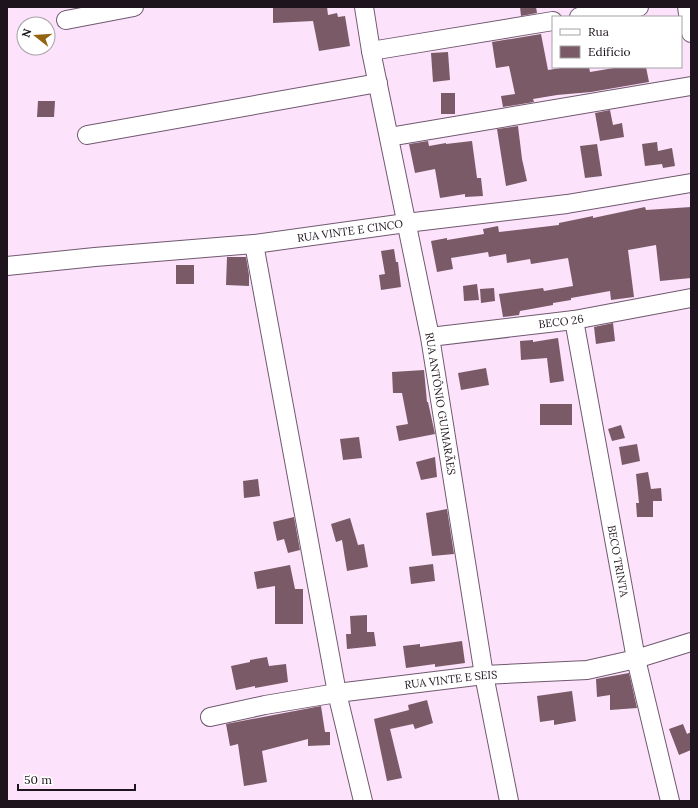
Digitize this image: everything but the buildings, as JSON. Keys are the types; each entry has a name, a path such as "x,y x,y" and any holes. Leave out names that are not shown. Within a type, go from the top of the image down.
{"street":[{"path":"66,20 134,7"},
{"name":"RUA ANTÔNIO GUIMARÃES","path":"364,7 371,52 390,137 430,337 484,675 509,801"},
{"path":"584,16 639,7"},
{"path":"687,7 691,33"},
{"path":"371,52 552,21"},
{"path":"87,135 378,83"},
{"path":"390,137 691,86"},
{"name":"RUA VINTE E CINCO","path":"7,266 254,244 406,223 567,204 691,183"},
{"path":"254,244 337,693 363,801"},
{"name":"BECO 26","path":"430,337 574,320 691,298"},
{"name":"BECO TRINTA","path":"574,320 636,659 670,801"},
{"name":"RUA VINTE E SEIS","path":"210,717 265,705 337,693 484,675 587,670 636,659 691,642"}]}
